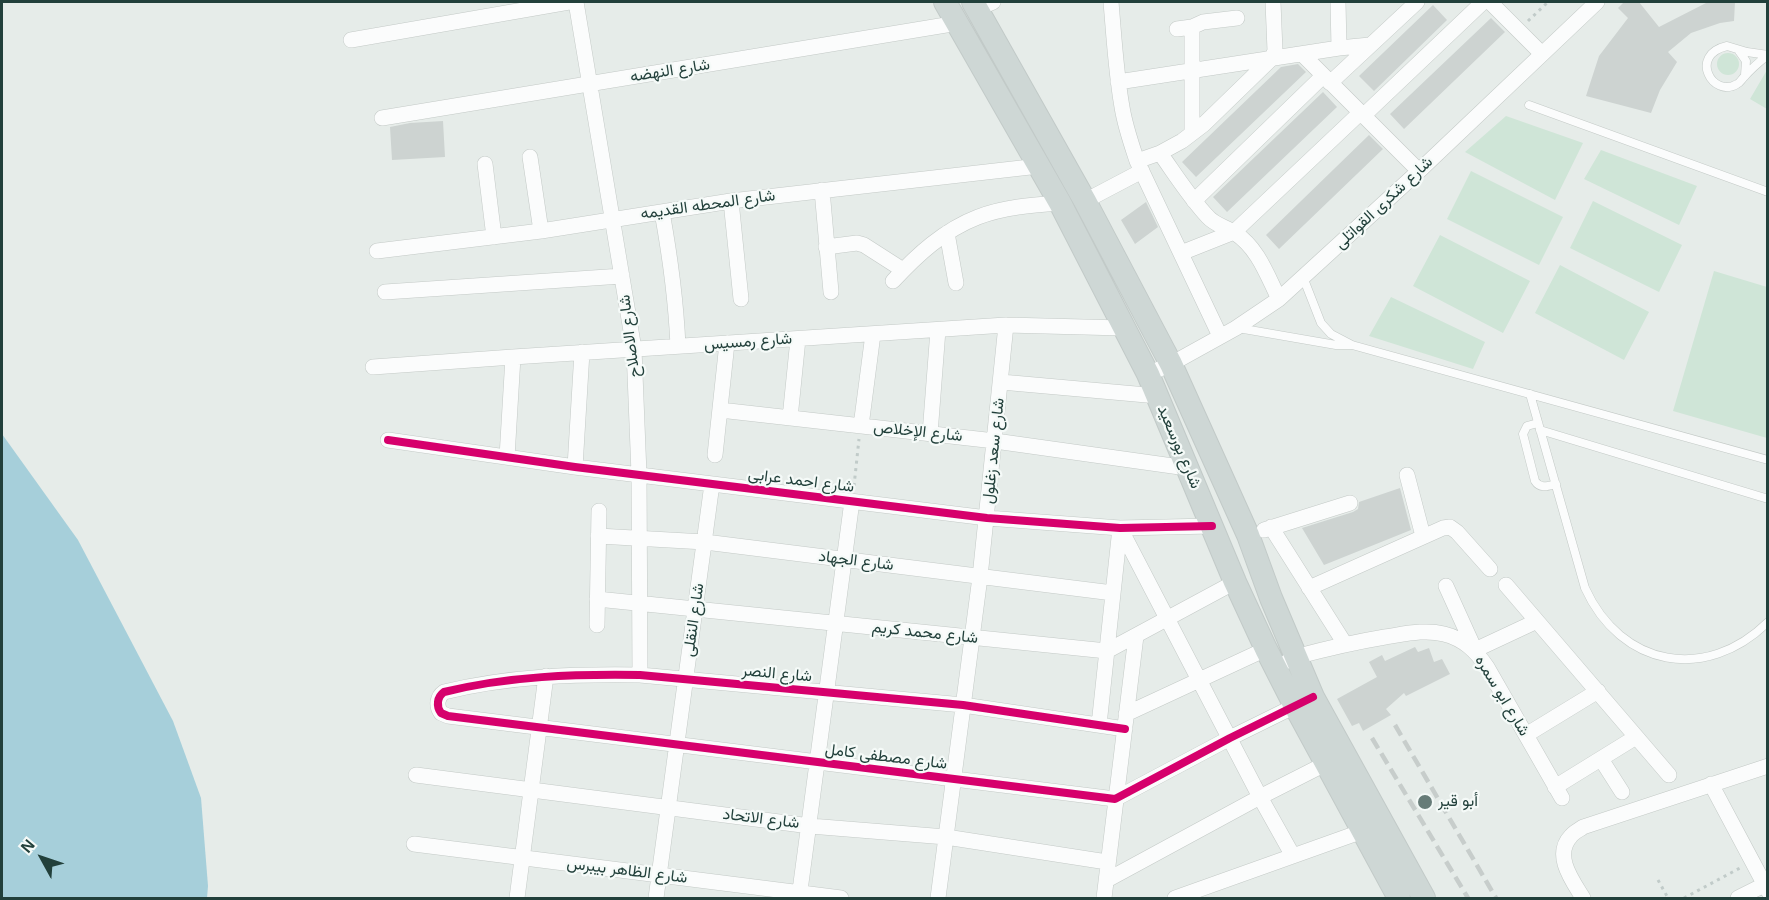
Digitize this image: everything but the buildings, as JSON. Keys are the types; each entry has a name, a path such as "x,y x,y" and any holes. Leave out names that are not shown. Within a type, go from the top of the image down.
{"main road":[{"name":"شارع بورسعيد","path":"980,4 1171,364 1248,535 1295,657 1304,702 1327,763 1363,831 1413,897"},
{"name":"شارع بورسعيد","path":"948,10 1060,203 1148,374 1235,582 1271,659 1304,702 1413,897"}],"street":[{"path":"351,40 569,2"},
{"name":"شارع الاصلاح","path":"576,2 634,349 639,474 640,675"},
{"path":"1111,2 1118,82 1126,127 1140,166 1220,336"},
{"path":"1085,201 1182,141 1271,59 1275,51 1274,2"},
{"path":"1338,2 1339,48"},
{"path":"1194,201 1326,79 1370,45 1417,2"},
{"path":"1181,253 1234,232 1484,2"},
{"path":"1490,2 1542,54"},
{"name":"شارع شكرى القواتلى","path":"1148,374 1171,364 1236,327 1279,299 1419,171 1597,2"},
{"name":"شارع النهضه","path":"382,118 590,84 948,10"},
{"path":"1192,133 1192,71 1185,28 1203,22 1237,18"},
{"path":"1118,82 1370,45"},
{"path":"1302,54 1419,171"},
{"path":"1160,153 1209,219 1222,228 1234,232 1257,255 1279,299"},
{"path":"530,157 541,231"},
{"path":"485,164 494,237"},
{"name":"شارع المحطه القديمه","path":"377,251 541,231 730,201 1039,166"},
{"path":"822,190 831,292"},
{"path":"730,201 741,299"},
{"path":"826,247 856,243 864,245 898,275 918,255 947,233 977,217 1004,209 1060,203"},
{"path":"662,212 676,300 678,346"},
{"path":"947,233 956,283"},
{"path":"385,292 622,276"},
{"name":"شارع رمسيس","path":"373,367 1006,325 1123,328"},
{"name":"شارع سعد زغلول","path":"938,898 980,577 1006,325"},
{"path":"930,434 938,330"},
{"path":"861,426 873,334"},
{"path":"790,418 798,339"},
{"path":"715,455 727,343"},
{"path":"575,466 582,352"},
{"path":"507,457 513,357"},
{"path":"1001,382 1158,396"},
{"name":"شارع الإخلاص","path":"720,410 995,441 1187,468"},
{"name":"شارع احمد عرابى","path":"388,440 987,518 1120,528 1212,526"},
{"path":"1407,475 1423,536"},
{"name":"شارع النقلى","path":"656,898 712,483"},
{"path":"799,896 852,501"},
{"path":"1248,535 1350,503"},
{"path":"597,625 599,512"},
{"path":"1271,527 1345,644"},
{"path":"1310,588 1423,536 1450,527 1490,569"},
{"path":"1099,725 1120,528"},
{"path":"1120,528 1293,856"},
{"name":"شارع الجهاد","path":"598,536 705,542 1113,593"},
{"path":"1107,651 1235,582"},
{"path":"1506,585 1669,775"},
{"path":"1446,586 1475,650 1537,621"},
{"name":"شارع محمد كريم","path":"597,599 1107,651"},
{"name":"شارع ابو سمره","path":"1271,659 1295,657 1345,644 1426,632 1445,634 1462,641 1475,650 1558,792 1601,759"},
{"path":"1104,898 1136,636"},
{"path":"1125,722 1200,680 1271,659"},
{"name":"شارع النصر","path":"438,706 439,697 444,692 490,682 546,676 640,675 963,705 1099,725 1125,722"},
{"path":"517,898 546,676"},
{"path":"1526,735 1598,691"},
{"path":"1115,799 1304,702"},
{"name":"شارع مصطفى كامل","path":"438,706 444,715 1115,799"},
{"path":"1622,792 1601,759 1636,737"},
{"path":"1107,880 1327,763"},
{"path":"1583,898 1567,871 1563,859 1565,847 1571,836 1583,827 1767,766"},
{"name":"شارع الاتحاد","path":"416,775 810,826 946,837 1107,862"},
{"path":"1711,784 1766,888 1738,898"},
{"path":"1175,898 1363,831"},
{"name":"شارع الظاهر بيبرس","path":"414,844 659,875 799,896 841,898"}],"lane":[{"path":"1727,46 1767,55 1737,84 1727,87 1716,85 1709,77 1706,67 1709,56 1717,49 1727,46"},
{"path":"1738,50 1746,62 1747,69 1744,76"},
{"path":"1529,105 1767,192"},
{"path":"1303,277 1321,323 1331,334 1352,345 1767,460"},
{"path":"1236,327 1336,345 1352,345"},
{"path":"1530,394 1585,588 1600,616 1623,638 1637,647 1667,657 1698,658 1729,650 1743,643 1767,622"},
{"path":"1556,484 1544,487 1537,484 1523,438 1527,426 1539,426 1767,499"}],"path":[{"path":"1519,31 1548,2"},
{"path":"855,477 859,441"},
{"path":"1684,898 1752,862"},
{"path":"1658,880 1668,898"}],"green space":[{"path":"1728,53 1736,56 1739,64 1736,72 1728,75 1720,72 1717,64 1720,56"},
{"path":"1767,70 1768,109 1750,99"},
{"path":"1506,116 1583,143 1555,200 1465,152"},
{"path":"1601,150 1697,186 1679,225 1584,179"},
{"path":"1471,171 1563,217 1539,265 1447,219"},
{"path":"1593,201 1682,245 1659,292 1570,248"},
{"path":"1440,235 1530,281 1503,333 1413,286"},
{"path":"1560,265 1649,312 1624,360 1535,313"},
{"path":"1714,271 1767,287 1767,438 1673,411"},
{"path":"1391,297 1485,342 1473,369 1369,336"}],"water":[{"path":"2,434 78,540 173,721 201,798 207,898 2,898"}],"railway":[{"path":"1395,725 1496,898"},
{"path":"1372,738 1468,898"}],"cycle path":[{"path":"388,440 575,467 987,518 1120,528 1212,526"},
{"path":"1125,729 963,705 640,675 566,676 493,682 444,692 438,702 441,713 448,716 1115,799 1313,697"}],"place":[{"name":"أبو قير","path":"1425,802"}]}
